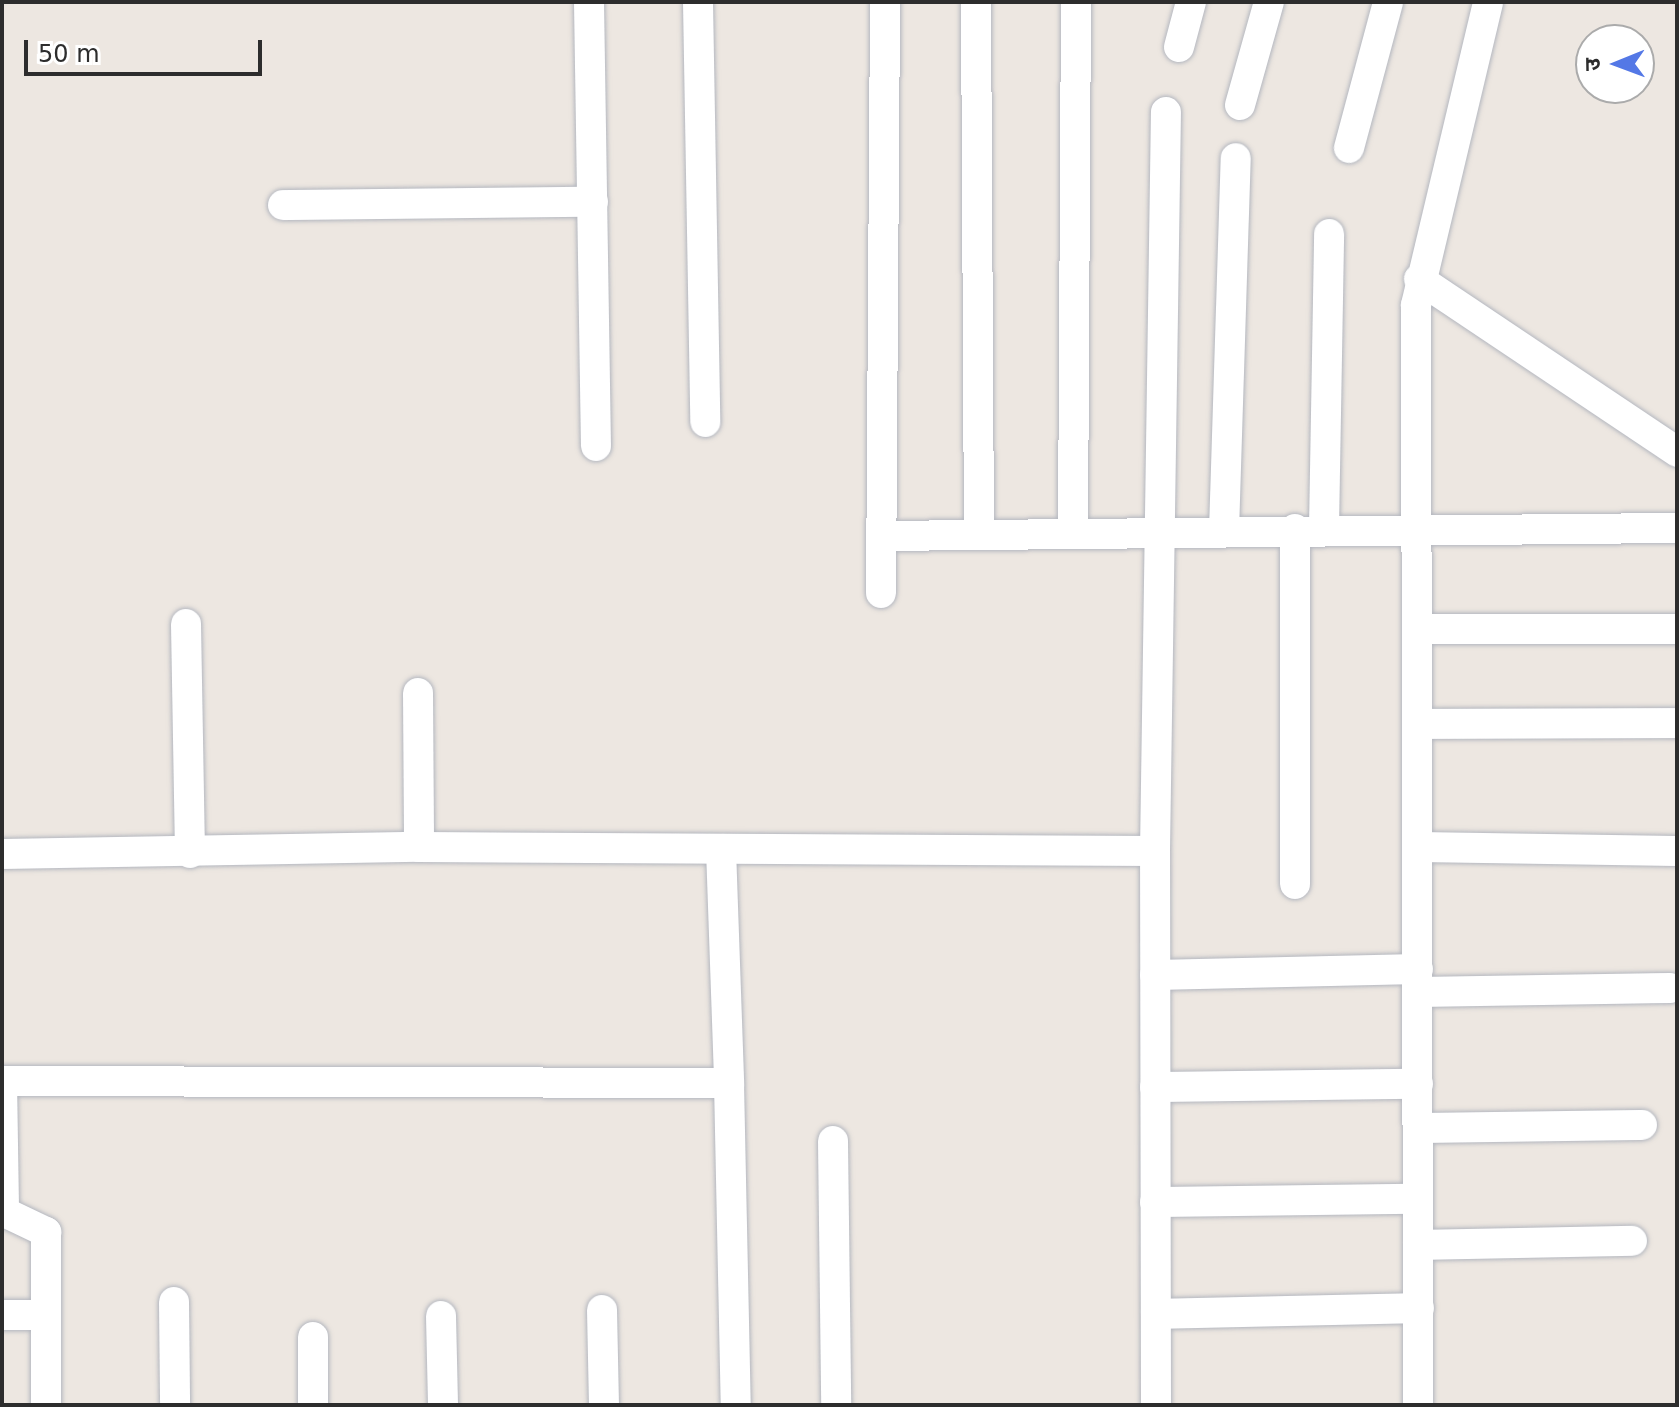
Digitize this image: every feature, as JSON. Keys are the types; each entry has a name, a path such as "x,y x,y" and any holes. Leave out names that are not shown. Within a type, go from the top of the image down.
{"street":[{"path":"589,2 596,446"},
{"path":"698,2 705,422"},
{"path":"881,593 885,2"},
{"path":"976,2 979,534"},
{"path":"1073,533 1076,2"},
{"path":"1179,47 1191,2"},
{"path":"1240,105 1269,2"},
{"path":"1349,148 1388,2"},
{"path":"1418,1405 1419,279 1488,2"},
{"path":"1156,1405 1157,531 1166,112"},
{"path":"1224,531 1236,158"},
{"path":"283,205 593,202"},
{"path":"1295,884 1309,529 1329,234"},
{"path":"1419,279 1677,452"},
{"path":"881,536 1418,526 1677,528"},
{"path":"186,624 190,853"},
{"path":"1417,629 1677,629"},
{"path":"418,693 419,847"},
{"path":"1417,724 1677,723"},
{"path":"2,854 419,847 1155,851"},
{"path":"1418,847 1677,851"},
{"path":"721,849 736,1405"},
{"path":"1155,975 1670,988"},
{"path":"46,1405 46,1232 4,1212 2,1081 729,1083"},
{"path":"1155,1087 1418,1084"},
{"path":"1418,1128 1642,1125"},
{"path":"833,1141 836,1405"},
{"path":"1155,1202 1418,1199"},
{"path":"1418,1245 1632,1241"},
{"path":"174,1302 175,1405"},
{"path":"1156,1314 1419,1308"},
{"path":"602,1310 604,1405"},
{"path":"2,1315 46,1315"},
{"path":"441,1316 443,1405"},
{"path":"313,1337 313,1405"}]}
